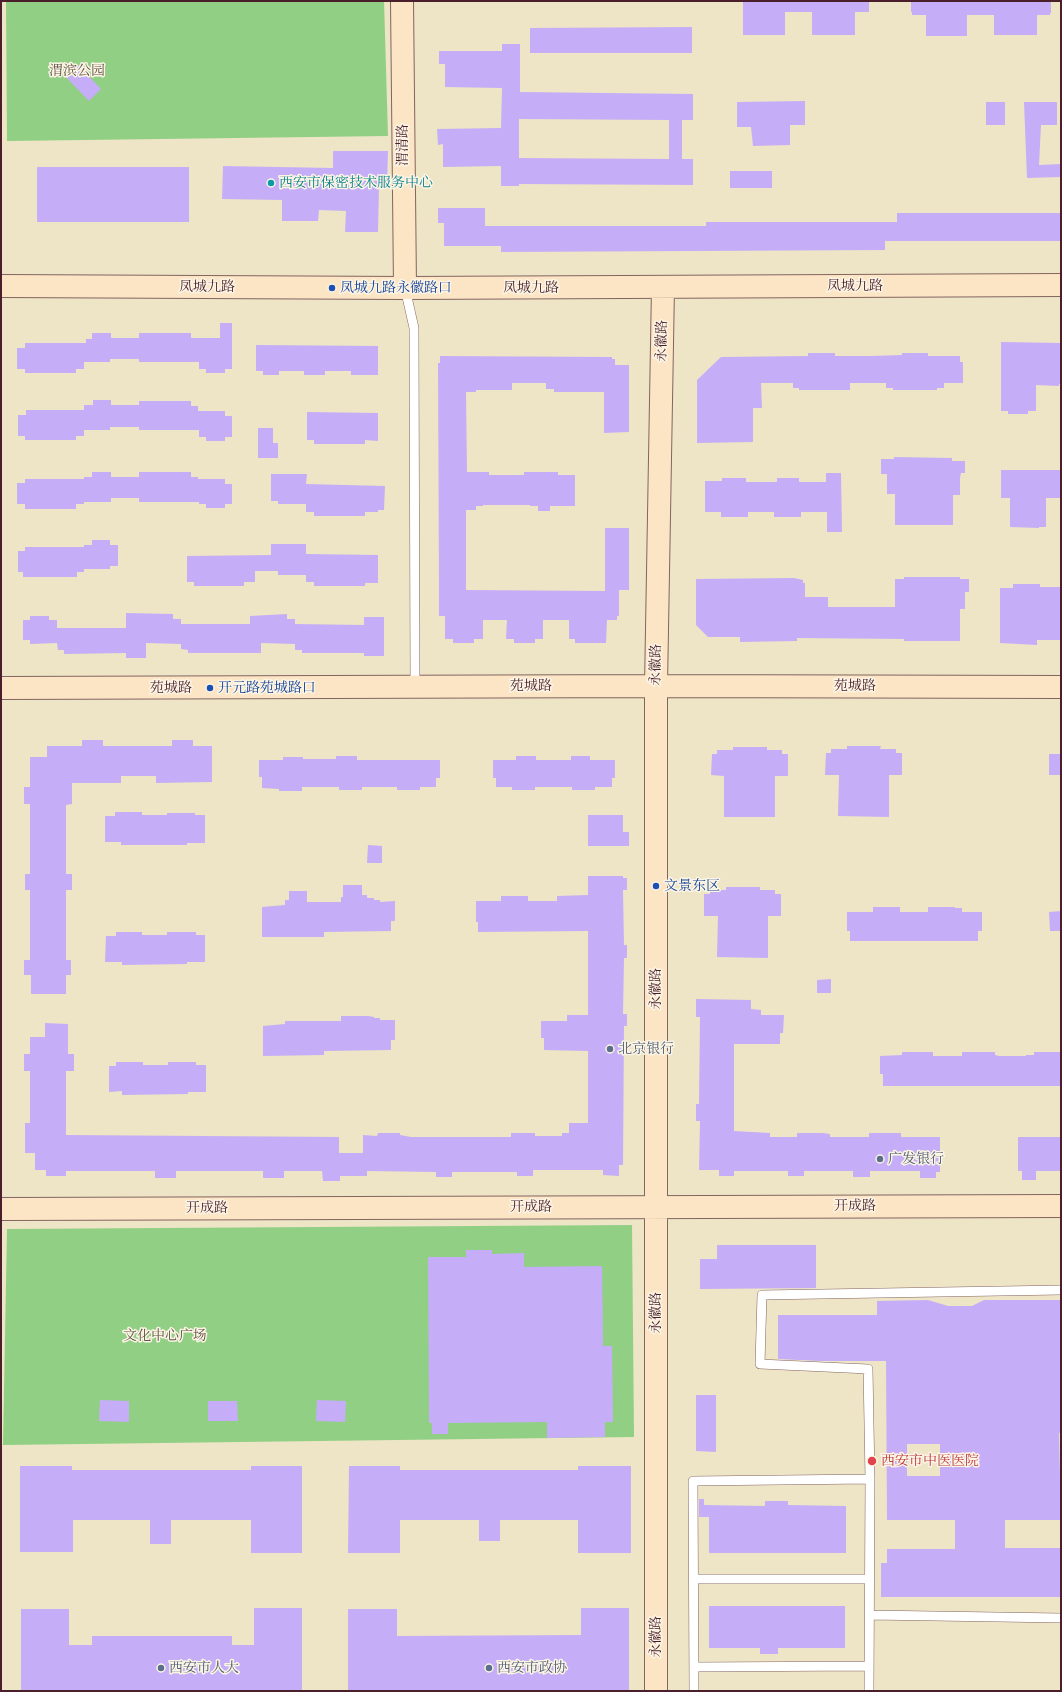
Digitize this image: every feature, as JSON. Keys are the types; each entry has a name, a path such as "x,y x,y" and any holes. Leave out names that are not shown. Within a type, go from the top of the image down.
{"street":[{"name":"渭清路","path":"402,1 405,288"},
{"name":"凤城九路","path":"1,286 405,288 1061,286"},
{"name":"永徽路","path":"656,1691 656,686 663,287"},
{"name":"苑城路","path":"1,688 656,686 1061,687"},
{"name":"开成路","path":"1,1209 1061,1206"}],"lane":[{"path":"405,288 414,328 415,687"},
{"path":"869,1691 870,1479 868,1369 760,1364 762,1295 1061,1290"},
{"path":"694,1691 694,1481 870,1479"},
{"path":"694,1579 870,1579"},
{"path":"870,1615 1061,1618"},
{"path":"694,1667 869,1666"}],"green space":[{"name":"渭滨公园","path":"6,1 384,1 388,136 7,141"},
{"name":"文化中心广场","path":"632,1225 634,1437 3,1445 7,1229"}],"building":[{"path":"743,1 869,1 869,12 855,12 855,35 812,35 812,12 785,12 785,35 743,35"},
{"path":"911,1 1051,1 1051,13 1050,15 1037,15 1037,35 994,35 994,15 967,15 967,36 926,36 926,15 912,15"},
{"path":"692,27 692,53 530,53 530,28"},
{"path":"502,44 520,44 520,92 693,94 693,120 682,120 682,159 693,159 693,185 519,184 519,186 501,186 501,166 443,167 443,144 438,145 437,129 501,128 502,88 445,87 445,64 439,64 439,51 502,51","holes":["519,119 669,120 669,159 519,158"]},
{"path":"78,65 101,89 89,101 66,77"},
{"path":"805,101 805,125 790,125 790,145 753,146 751,127 737,127 737,102"},
{"path":"986,102 1005,102 1005,125 986,125"},
{"path":"1024,102 1057,102 1057,125 1041,125 1039,165 1061,164 1061,177 1027,178"},
{"path":"333,151 388,151 387,186 379,186 378,232 345,232 346,211 319,210 318,221 282,221 282,200 222,199 223,166 333,168"},
{"path":"37,167 189,167 189,222 37,222"},
{"path":"730,171 772,171 772,188 730,188"},
{"path":"438,208 485,208 485,226 706,226 706,222 897,222 897,213 1061,213 1061,241 885,241 885,250 501,252 501,246 444,246 444,223 438,223"},
{"path":"220,323 232,323 232,369 225,369 225,373 206,373 206,369 199,369 199,362 139,362 139,359 110,359 110,362 84,362 84,369 76,369 76,373 25,373 25,369 17,369 17,348 25,348 25,343 86,343 86,339 92,339 92,333 111,333 111,338 139,338 139,333 191,333 191,338 220,338"},
{"path":"1001,342 1061,343 1061,384 1059,384 1059,386 1036,385 1036,411 1028,411 1028,414 1008,414 1008,411 1001,411"},
{"path":"256,345 378,346 378,375 351,375 351,371 325,371 325,375 304,375 304,371 279,371 279,375 263,375 263,371 256,371"},
{"path":"808,353 835,353 835,356 928,353 928,356 960,356 960,362 963,362 963,383 944,383 944,388 937,388 937,390 893,390 893,388 886,388 886,383 850,383 850,390 799,390 799,388 793,388 793,383 761,383 762,408 753,408 753,442 697,443 697,380 721,357 808,356"},
{"path":"440,356 612,357 612,359 615,359 615,365 629,365 629,432 604,433 604,392 554,392 554,389 546,389 546,383 512,383 512,390 476,390 476,392 466,392 467,472 489,472 489,475 524,475 524,472 558,472 558,475 575,475 575,506 550,506 550,511 538,511 538,506 530,505 483,505 476,506 476,510 466,510 466,590 605,591 605,528 629,528 629,590 619,590 619,616 617,616 617,620 607,620 606,643 575,643 575,639 569,639 569,620 543,620 543,639 535,639 535,643 514,643 514,639 506,639 507,620 483,620 483,639 474,639 474,643 453,643 453,639 445,639 445,616 439,616 438,363 440,363"},
{"path":"93,400 111,400 111,405 139,405 139,401 191,401 191,406 198,406 198,411 225,411 225,416 232,416 232,437 225,437 225,441 206,441 206,437 199,437 199,430 139,430 139,427 110,427 110,430 84,430 84,436 76,436 76,440 25,440 25,436 18,436 18,415 26,415 26,410 84,410 84,405 93,405"},
{"path":"307,412 378,413 378,441 365,440 365,444 314,444 314,440 307,440"},
{"path":"258,428 273,428 273,443 278,443 278,458 258,458"},
{"path":"894,457 952,458 952,461 965,461 965,473 961,473 960,478 960,495 953,495 953,525 895,525 895,494 887,494 887,474 881,474 881,459 894,459"},
{"path":"1001,470 1060,470 1060,498 1046,498 1046,527 1010,527 1010,498 1001,498"},
{"path":"92,472 111,472 111,477 139,477 139,472 191,472 191,477 198,477 198,479 225,479 225,484 232,484 232,504 225,504 225,508 206,508 206,504 199,504 199,502 139,502 139,498 111,498 111,502 84,502 84,504 76,504 76,509 25,509 25,504 17,504 17,483 25,483 25,479 84,479 84,477 92,477"},
{"path":"826,473 841,473 842,532 827,532 827,512 801,512 801,517 774,517 774,512 748,512 748,517 721,517 721,512 705,512 705,481 722,481 722,478 746,478 746,482 777,482 777,478 799,478 799,482 826,482"},
{"path":"271,474 307,474 306,484 385,486 384,510 378,510 378,512 365,512 365,516 314,516 314,512 306,512 306,504 278,504 278,501 271,501"},
{"path":"92,540 110,540 110,545 118,545 118,566 110,566 110,569 84,569 84,572 77,572 77,577 23,577 23,572 18,572 18,551 25,551 25,547 84,547 84,545 92,545"},
{"path":"271,544 306,544 306,554 378,555 378,583 365,583 365,586 314,586 314,582 306,582 306,575 278,575 278,571 255,571 255,582 244,582 244,586 194,586 194,582 187,582 187,556 271,555"},
{"path":"904,577 960,577 960,579 969,579 969,592 965,592 965,609 960,609 960,641 797,638 797,641 740,642 740,637 708,637 696,625 696,579 794,578 803,580 803,583 805,583 805,597 828,597 828,607 895,607 895,579 904,579"},
{"path":"1013,584 1040,584 1040,587 1061,587 1061,640 1037,640 1037,645 1000,643 1000,588 1013,588"},
{"path":"126,613 173,614 173,619 181,619 181,624 250,624 250,616 287,614 287,619 295,619 295,624 364,625 364,617 384,617 384,656 364,656 364,653 302,653 302,650 295,650 295,644 261,643 261,653 188,653 188,650 181,649 181,644 146,643 146,658 126,658 126,653 64,654 64,650 58,650 57,643 30,644 30,640 23,640 23,620 30,620 30,616 49,616 49,620 57,620 57,628 126,628"},
{"path":"82,740 103,740 103,746 172,746 172,740 193,740 193,746 212,746 212,782 156,783 156,776 121,776 121,783 72,783 72,804 66,805 66,874 72,874 72,890 66,890 66,960 71,960 71,975 66,975 66,994 31,994 31,975 24,975 24,960 30,960 30,890 25,890 25,874 30,874 30,804 24,804 24,787 30,787 30,757 47,757 47,746 82,746"},
{"path":"847,746 881,746 880,749 896,749 896,753 902,753 902,775 889,775 889,817 838,816 839,775 825,775 826,753 831,753 831,749 847,749"},
{"path":"733,747 767,747 767,750 782,750 782,754 788,754 788,776 775,776 775,817 724,817 724,776 711,775 712,754 717,754 717,750 733,750"},
{"path":"1049,754 1061,754 1060,775 1049,775"},
{"path":"336,756 357,756 357,760 440,760 440,778 436,778 436,787 420,787 420,790 397,790 397,787 362,787 362,790 339,790 339,787 302,787 302,791 279,791 279,789 262,788 262,777 259,777 259,760 283,760 283,757 303,757 303,759 336,759"},
{"path":"516,756 536,756 536,760 571,760 571,756 590,756 590,760 615,760 615,778 612,778 612,787 595,787 595,790 572,790 572,787 535,787 535,790 512,790 512,787 496,787 496,778 493,778 493,760 516,760"},
{"path":"115,812 142,812 142,815 195,813 195,815 205,815 205,843 187,843 187,845 121,845 121,842 105,842 105,816 115,816"},
{"path":"588,815 623,815 623,832 629,832 629,846 588,846"},
{"path":"368,845 382,846 382,863 367,863"},
{"path":"588,876 623,876 623,878 627,878 627,890 623,890 624,945 627,945 627,958 624,958 623,1014 627,1014 627,1026 624,1026 623,1165 619,1165 619,1176 603,1175 603,1170 533,1170 533,1176 517,1176 517,1172 452,1172 452,1177 436,1177 436,1172 367,1171 367,1176 340,1176 340,1181 323,1181 322,1171 284,1171 284,1178 263,1178 263,1171 176,1171 176,1178 155,1178 155,1171 66,1171 66,1176 46,1176 46,1170 35,1170 35,1153 25,1153 25,1123 30,1123 30,1071 24,1071 24,1054 30,1054 30,1037 45,1037 45,1023 68,1024 68,1054 74,1054 74,1071 66,1071 66,1135 339,1137 339,1153 363,1153 363,1135 377,1136 378,1133 400,1133 400,1135 411,1137 511,1137 511,1133 535,1133 535,1136 562,1136 562,1133 569,1133 569,1123 588,1123 588,1051 544,1050 544,1038 541,1038 541,1021 567,1021 567,1015 588,1015 588,931 478,932 478,922 476,922 476,901 501,901 501,896 528,896 528,901 557,901 557,896 588,895"},
{"path":"343,885 362,885 362,895 367,895 367,898 374,898 374,900 380,900 380,902 395,901 395,921 391,921 391,931 324,932 324,937 262,937 262,907 285,905 285,900 289,900 289,891 307,891 307,902 341,902 341,897 343,897"},
{"path":"726,887 760,887 760,890 775,890 775,894 781,894 781,916 768,916 768,958 717,957 718,916 704,916 704,894 710,894 710,890 726,890"},
{"path":"873,907 900,907 900,912 928,912 928,907 955,907 962,908 962,912 982,912 982,931 978,931 978,941 850,941 850,931 847,931 847,912 873,912"},
{"path":"1061,911 1061,931 1050,931 1049,912"},
{"path":"116,932 142,932 142,935 167,935 167,932 196,932 196,935 205,935 205,962 187,962 187,964 122,965 122,962 105,962 106,936 116,936"},
{"path":"831,979 831,993 817,993 817,980"},
{"path":"696,999 751,1000 751,1009 761,1010 761,1015 784,1015 783,1033 780,1033 780,1044 734,1044 734,1131 770,1133 770,1137 797,1137 797,1133 823,1133 830,1134 830,1137 869,1137 869,1133 901,1133 901,1137 940,1137 940,1172 936,1172 936,1178 920,1178 920,1171 870,1171 870,1177 853,1177 853,1171 804,1171 804,1176 788,1176 788,1171 734,1171 734,1176 719,1176 719,1170 699,1170 700,1121 696,1121 696,1104 699,1104 700,1017 696,1017"},
{"path":"341,1016 368,1016 380,1018 380,1020 395,1020 395,1040 391,1040 391,1050 324,1051 324,1055 263,1056 263,1026 285,1024 285,1021 341,1021"},
{"path":"902,1052 933,1052 933,1056 962,1056 962,1052 995,1052 995,1055 999,1056 1026,1056 1034,1055 1034,1052 1061,1052 1061,1086 883,1086 883,1074 880,1074 880,1056 902,1055"},
{"path":"116,1062 143,1062 143,1065 168,1065 168,1062 196,1062 196,1065 206,1065 206,1092 188,1092 188,1094 122,1095 122,1091 109,1092 109,1066 116,1066"},
{"path":"1018,1137 1061,1137 1061,1171 1036,1171 1036,1180 1022,1180 1022,1171 1018,1171"},
{"path":"717,1245 816,1245 816,1288 700,1289 700,1259 717,1259"},
{"path":"466,1250 492,1250 492,1254 524,1253 524,1267 602,1266 603,1346 612,1346 613,1422 605,1422 605,1437 547,1438 547,1422 448,1423 448,1434 432,1434 432,1423 429,1423 428,1257 466,1257"},
{"path":"928,1300 948,1306 972,1306 984,1300 1061,1300 1061,1433 1059,1433 1061,1520 1005,1520 1005,1548 1061,1548 1061,1597 881,1597 881,1563 887,1563 887,1549 955,1549 955,1520 887,1520 886,1361 820,1361 778,1359 778,1315 877,1315 877,1301","holes":["907,1444 940,1444 940,1476 907,1476"]},
{"path":"696,1395 716,1395 716,1452 696,1451"},
{"path":"100,1400 129,1401 129,1422 99,1421"},
{"path":"317,1400 346,1401 345,1422 316,1421"},
{"path":"208,1401 237,1401 238,1421 208,1421"},
{"path":"20,1466 72,1466 72,1470 251,1470 251,1466 302,1466 302,1553 251,1553 251,1520 171,1520 171,1544 150,1544 150,1520 73,1520 73,1552 20,1552"},
{"path":"349,1466 400,1466 400,1470 578,1470 578,1466 631,1466 631,1553 578,1553 578,1520 500,1520 500,1541 479,1541 479,1520 400,1520 400,1553 348,1553"},
{"path":"699,1499 704,1499 704,1505 765,1506 765,1501 788,1501 788,1505 846,1506 846,1553 709,1553 709,1517 699,1517"},
{"path":"709,1606 845,1606 845,1648 778,1648 778,1654 760,1654 760,1648 709,1648"},
{"name":"西安市人大","path":"254,1608 302,1608 302,1691 21,1691 21,1609 69,1609 69,1645 92,1645 92,1636 232,1636 232,1645 254,1645"},
{"name":"西安市政协","path":"581,1608 629,1608 629,1691 348,1691 348,1609 397,1609 397,1636 581,1635"}],"place":[{"name":"西安市保密技术服务中心","path":"271,183"},
{"name":"凤城九路永徽路口","path":"332,288"},
{"name":"开元路苑城路口","path":"210,688"},
{"name":"文景东区","path":"656,886"},
{"name":"北京银行","path":"610,1049"},
{"name":"广发银行","path":"880,1159"},
{"name":"西安市中医医院","path":"872,1461"},
{"name":"西安市人大","path":"161,1668"},
{"name":"西安市政协","path":"489,1668"}]}
